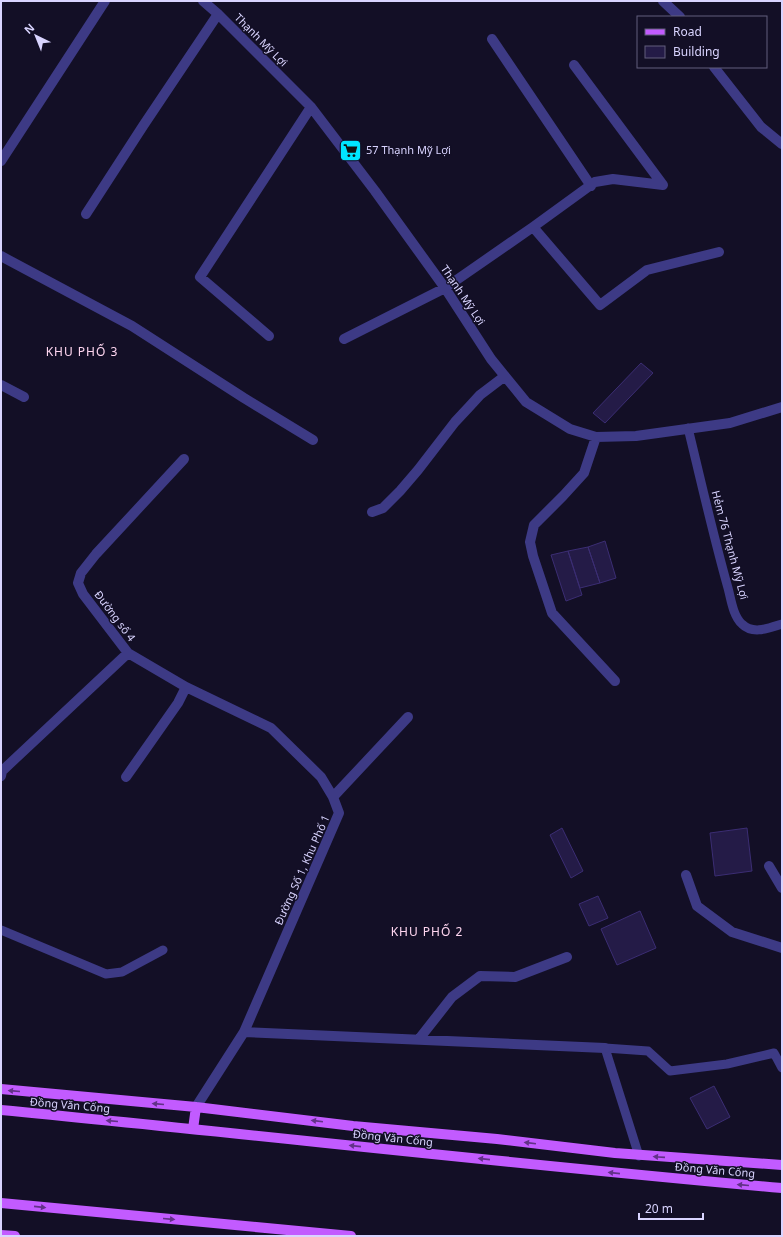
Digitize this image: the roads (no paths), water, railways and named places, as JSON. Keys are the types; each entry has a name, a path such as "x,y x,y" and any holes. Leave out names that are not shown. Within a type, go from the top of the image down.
{"main road":[{"name":"Đồng Văn Cống","path":"1,1089 196,1107 353,1126 497,1139 640,1156 782,1165"},
{"path":"193,1129 196,1107"},
{"name":"Đồng Văn Cống","path":"1,1110 644,1176 782,1188"},
{"path":"1,1203 351,1236"},
{"path":"1,1235 15,1236"}],"street":[{"path":"1,161 105,1"},
{"name":"Thạnh Mỹ Lợi","path":"203,1 311,106 445,288 491,359 526,402 570,429 596,437 636,436 730,423 782,407"},
{"path":"663,1 679,16"},
{"path":"86,214 218,14"},
{"path":"492,39 591,186"},
{"path":"344,339 445,288 595,182 613,179 663,185 574,65"},
{"path":"715,68 761,127 782,144"},
{"path":"269,336 200,277 311,106"},
{"path":"533,227 600,305 647,270 719,252"},
{"path":"1,256 132,326 244,398 313,440"},
{"path":"372,512 383,508 400,491 455,422 480,395 505,376"},
{"path":"1,385 24,397"},
{"path":"596,437 584,473 534,525 530,542 533,556 552,613 615,681"},
{"name":"Đường số 4","path":"1,772 128,653 83,594 78,583 81,573 96,554 184,459"},
{"name":"Đường Số 1, Khu Phố 1","path":"128,653 186,686 271,728 321,777 333,797 339,813 244,1032 196,1107"},
{"path":"126,777 178,703 186,686"},
{"path":"333,797 408,717"},
{"path":"769,866 782,888"},
{"path":"686,875 697,906 732,932 782,948"},
{"path":"419,1039 452,997 480,976 514,977 567,957"},
{"path":"244,1032 604,1048"}],"lane":[{"name":"Hẻm 76 Thạnh Mỹ Lợi","path":"688,428 722,566 736,615 741,624 752,630 782,624"},
{"path":"1,930 106,974 122,972 163,950"},
{"path":"640,1156 604,1048 648,1051 670,1071 727,1064 774,1053 782,1068"}],"place":[{"name":"57 Thạnh Mỹ Lợi","path":"351,150"}],"district":[{"name":"KHU PHỐ 3","path":"82,352"},
{"name":"KHU PHỐ 2","path":"427,932"}]}
